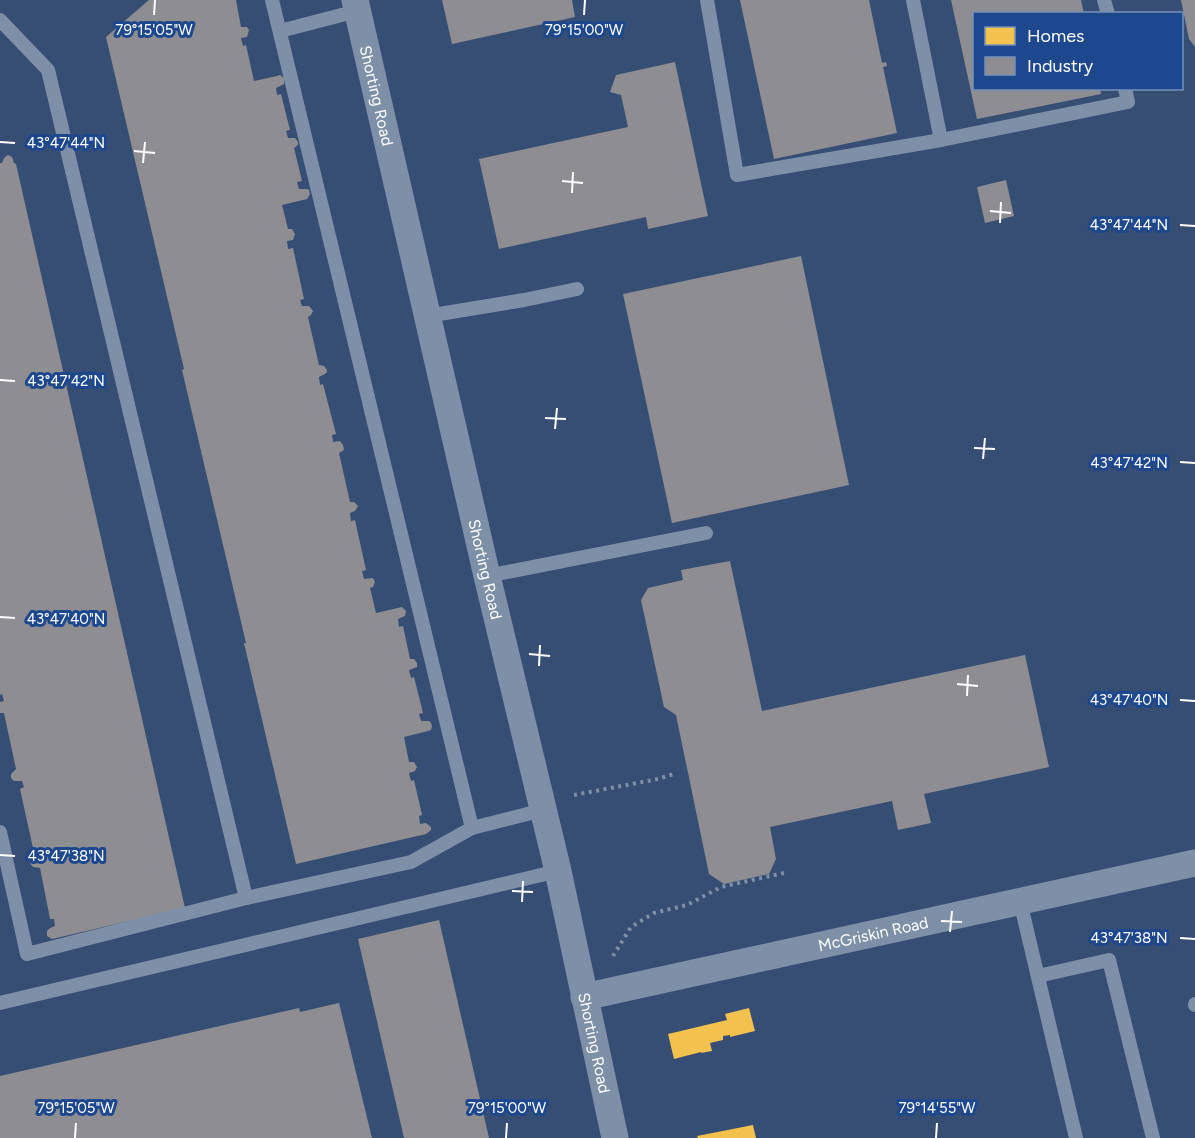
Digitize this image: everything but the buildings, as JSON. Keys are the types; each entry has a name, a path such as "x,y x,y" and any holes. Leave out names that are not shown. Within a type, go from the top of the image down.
{"street":[{"name":"Shorting Road","path":"356,6 487,576 558,871 615,1138"},
{"name":"McGriskin Road","path":"584,997 1195,863"}],"lane":[{"path":"273,0 472,828"},
{"path":"707,0 737,175 941,140 1128,102 1125,90"},
{"path":"913,0 941,140"},
{"path":"280,31 356,6"},
{"path":"0,20 48,69 246,898"},
{"path":"427,316 577,289"},
{"path":"487,576 706,533"},
{"path":"0,832 27,954 246,898 411,862 472,828 543,810"},
{"path":"0,1003 558,871"},
{"path":"1020,901 1077,1138"},
{"path":"1038,976 1108,960 1153,1138"}],"path":[{"path":"574,795 674,774"},
{"path":"613,956 631,927 654,913 687,905 721,887 784,873"}]}
